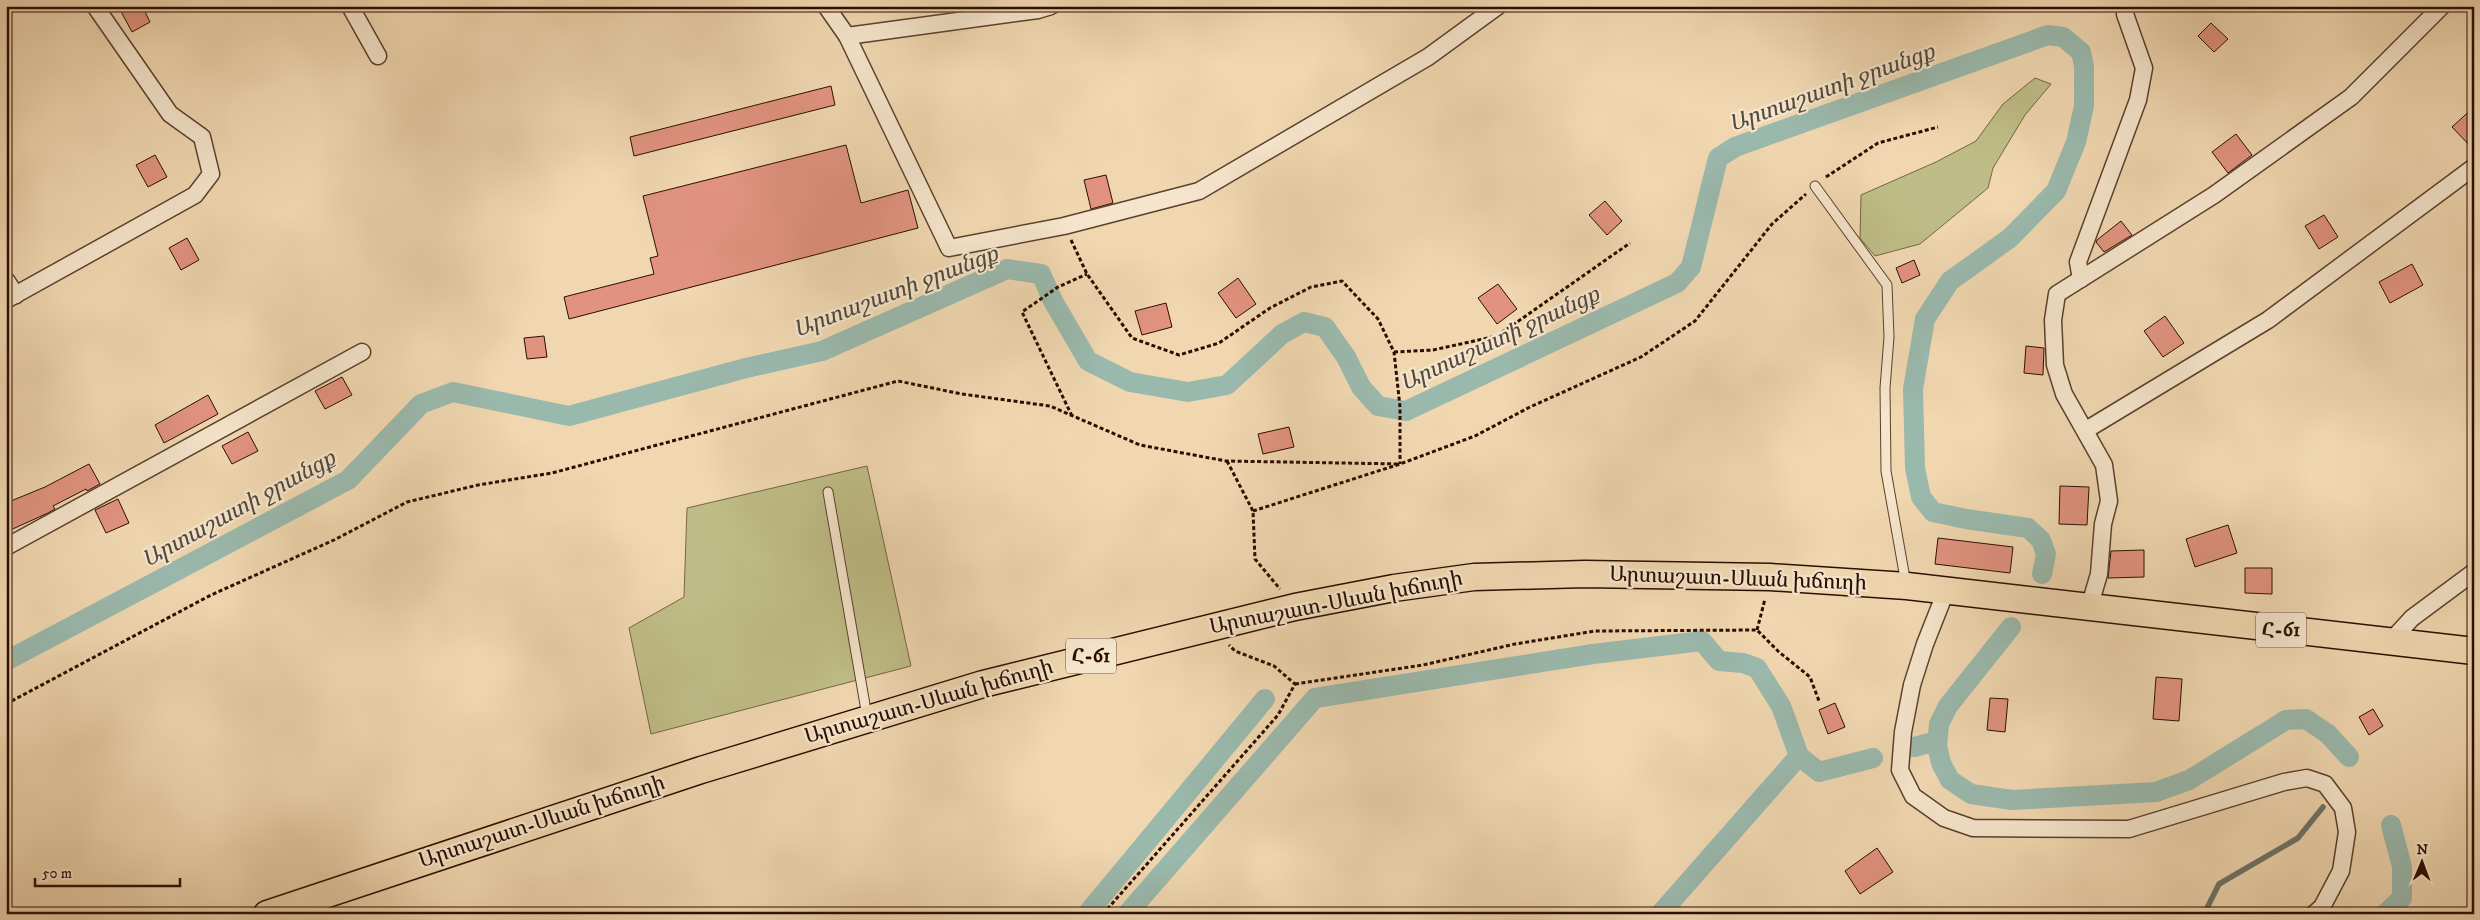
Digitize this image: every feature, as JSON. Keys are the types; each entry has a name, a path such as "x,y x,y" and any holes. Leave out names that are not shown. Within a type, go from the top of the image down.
{"main road":[{"name":"Արտաշատ-Սևան խճուղի","path":"268,914 522,827 867,719 993,682 1295,607 1394,588 1474,577 1585,574 1770,577 1907,586 2389,643 2474,651"}],"street":[{"path":"6,280 11,298 194,195 211,174 202,137 170,114 95,6"},
{"path":"350,6 378,56"},
{"path":"826,6 847,36 948,248 1064,226 1199,191 1428,57 1498,6"},
{"path":"847,36 1038,10 1051,6"},
{"path":"2080,279 2078,262 2138,100 2144,68 2125,14 2127,6"},
{"path":"2089,608 2099,574 2103,524 2109,501 2104,465 2064,394 2056,365 2053,320 2058,294 2214,195 2351,98 2442,6"},
{"path":"2086,430 2268,320 2474,167"},
{"path":"6,547 362,352"},
{"path":"2389,643 2412,618 2474,572"},
{"path":"1946,591 1925,644 1912,685 1903,732 1900,770 1913,796 1944,818 1973,828 2129,829 2284,782 2307,778 2324,784 2343,808 2348,832 2341,871 2322,907 2314,914"}],"lane":[{"path":"1815,186 1887,285 1889,337 1885,388 1886,471 1907,586"},
{"path":"828,492 867,719"}],"path":[{"path":"1253,511 1400,464 1475,436 1530,407 1641,357 1695,322 1772,224 1833,171 1878,143 1938,127"},
{"path":"1064,226 1087,274 1132,338 1179,355 1219,343 1270,308 1311,287 1342,281 1378,318 1394,352 1400,407 1400,464"},
{"path":"1394,352 1434,350 1496,336 1630,243"},
{"path":"1072,417 1022,312 1058,288 1087,274"},
{"path":"6,704 211,594 334,540 407,502 478,485 552,473 898,381 962,394 1050,406 1140,445 1226,460 1400,464"},
{"path":"1226,460 1253,511 1255,559 1295,607"},
{"path":"1757,630 1770,577"},
{"path":"1210,628 1235,651 1274,666 1295,684 1422,665 1515,644 1595,631 1757,630 1779,652 1810,677 1818,701"},
{"path":"1104,914 1278,715 1295,684"}],"shaded area":[{"path":"2035,78 2051,84 2025,115 1993,168 1988,188 1920,244 1875,256 1860,238 1861,195 1936,162 1976,141 2003,104"},
{"path":"867,466 911,666 651,734 629,628 684,597 687,508"}],"building":[{"path":"118,6 142,6 150,22 132,32"},
{"path":"2211,23 2228,39 2214,52 2198,36"},
{"path":"831,86 835,105 634,156 630,137"},
{"path":"2474,107 2474,150 2452,127"},
{"path":"2236,134 2252,155 2228,173 2212,152"},
{"path":"846,145 861,203 908,190 918,228 569,319 564,297 654,274 650,258 658,256 643,196"},
{"path":"155,155 167,177 148,187 136,165"},
{"path":"1106,175 1113,203 1091,209 1084,180"},
{"path":"1605,201 1622,221 1607,235 1589,215"},
{"path":"2324,215 2338,237 2319,249 2305,226"},
{"path":"2121,221 2132,235 2104,252 2096,242 2097,240"},
{"path":"187,238 199,260 181,270 169,248"},
{"path":"1914,260 1920,275 1902,283 1896,268"},
{"path":"2412,264 2423,285 2390,303 2379,282"},
{"path":"1238,278 1256,304 1236,318 1218,293"},
{"path":"1498,284 1517,309 1497,324 1478,298"},
{"path":"1166,303 1172,327 1142,335 1135,311"},
{"path":"2165,316 2184,343 2163,357 2144,331"},
{"path":"544,336 547,357 527,359 524,338"},
{"path":"2026,346 2044,348 2043,375 2024,373"},
{"path":"342,377 352,395 325,409 315,391"},
{"path":"208,395 218,414 164,443 155,425"},
{"path":"1289,427 1294,447 1263,454 1258,434"},
{"path":"248,432 258,451 232,464 222,446"},
{"path":"89,464 100,484 53,506 55,509 48,513 6,532 6,503 45,487"},
{"path":"2060,486 2089,487 2087,525 2059,524"},
{"path":"118,499 129,523 106,533 95,510"},
{"path":"2228,525 2237,553 2195,567 2186,539"},
{"path":"1938,538 2013,547 2010,573 1935,564"},
{"path":"2144,550 2144,577 2108,578 2111,551"},
{"path":"2245,568 2272,568 2272,594 2245,593"},
{"path":"2156,677 2182,679 2179,721 2153,719"},
{"path":"1990,698 2008,699 2005,732 1987,730"},
{"path":"1835,703 1845,727 1828,734 1819,710"},
{"path":"2373,709 2383,726 2369,735 2359,717"},
{"path":"1877,848 1893,872 1860,894 1845,871"}],"waterway":[{"name":"Արտաշատի ջրանցք","path":"6,661 348,480 421,404 453,392 569,416 746,368 822,351 1007,269 1041,274 1053,301 1088,361 1130,382 1188,392 1227,385 1282,334 1304,322 1325,327 1346,357 1361,387 1378,406 1406,411 1677,283 1691,267 1718,158 1735,147 2048,35 2063,37 2081,52 2084,66 2084,106 2076,142 2056,191 2010,238 1950,281 1925,319 1913,389 1915,468 1921,497 1933,512 2028,528 2041,540 2046,554 2042,574"},
{"name":"Արտաշատի ջրանցք","path":"2011,627 1948,706 1939,724 1937,746 1941,763 1950,780 1971,794 2012,800 2156,792 2189,780 2286,720 2306,719 2328,734 2349,757"},
{"path":"1127,914 1315,698 1593,654 1702,641 1719,661 1743,663 1757,668 1781,706 1799,756 1819,772 1873,758"},
{"path":"1087,914 1265,699"},
{"path":"1914,747 1937,741"},
{"path":"1660,914 1799,756"},
{"path":"2204,914 2219,884 2298,838 2323,807"},
{"name":"Արտաշատի ջրանցք","path":"2385,914 2402,898 2402,867 2391,825"}]}
